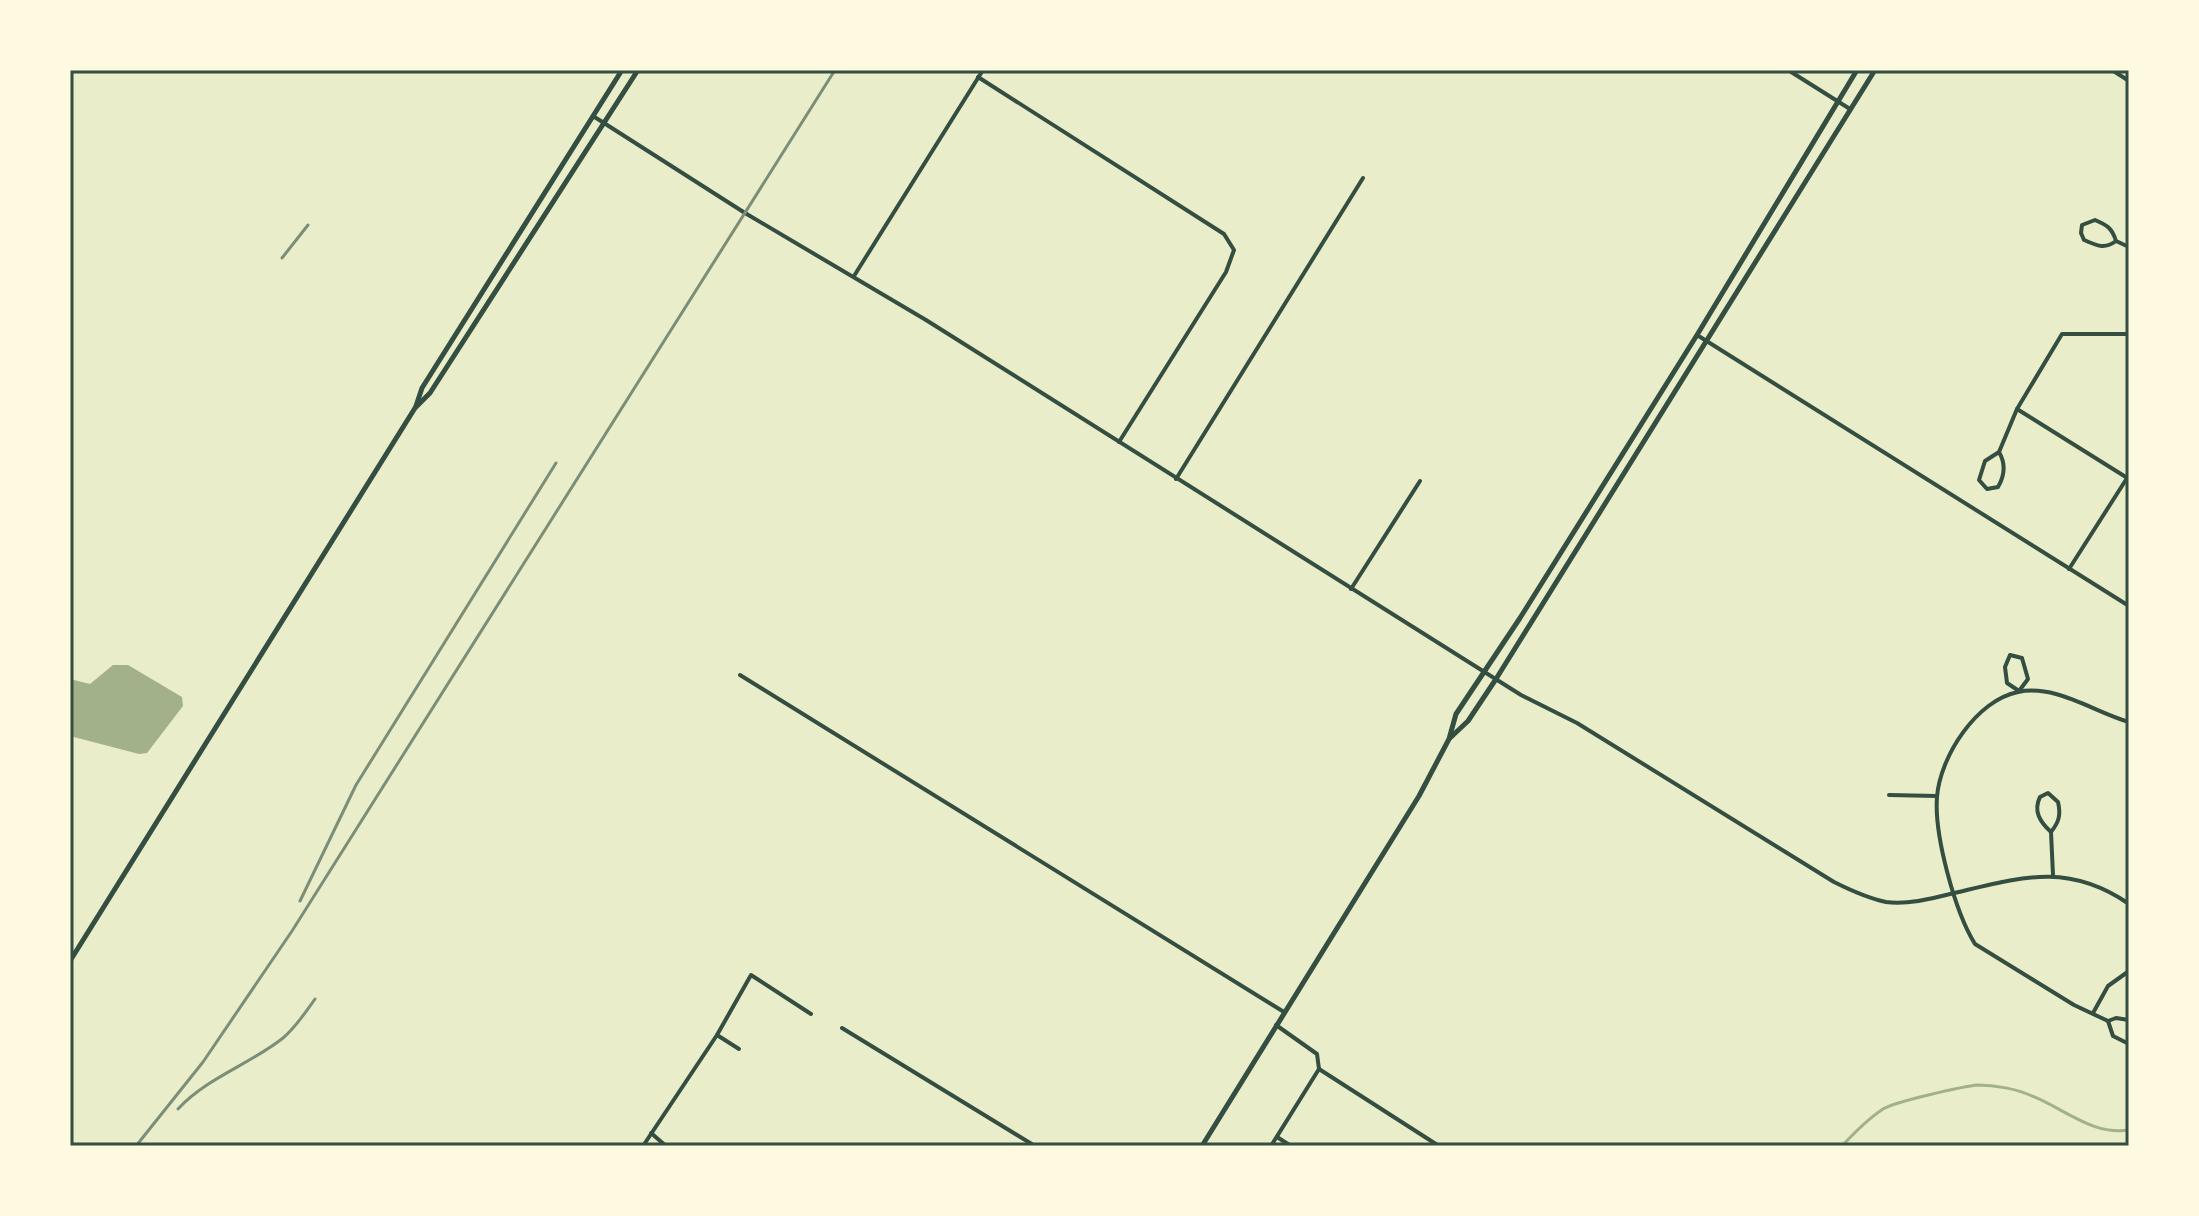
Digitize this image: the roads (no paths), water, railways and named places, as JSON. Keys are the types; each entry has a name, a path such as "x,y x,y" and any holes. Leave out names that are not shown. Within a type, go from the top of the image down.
{"main road":[{"path":"70,961 415,408 422,388 622,70"},
{"path":"415,408 430,393 638,70"},
{"path":"1202,1146 1419,796 1449,739 1456,714 1697,335 1857,70"},
{"path":"1449,739 1468,721 1496,679 1875,70"}],"street":[{"path":"854,276 983,70"},
{"path":"1788,70 1850,109"},
{"path":"2112,70 2129,81"},
{"path":"978,77 1231,241 1234,250 1226,272 1119,442"},
{"path":"593,116 745,213 854,276 1521,695 1577,723 1834,882 1859,894 1888,902 1921,901 2021,878 2053,875 2086,882 2129,904"},
{"path":"1176,479 1363,178"},
{"path":"2116,241 2110,246 2099,247 2084,240 2082,225 2095,220 2107,225 2116,241 2129,247"},
{"path":"1999,452 2005,469 1998,487 1987,489 1979,480 1981,469 1985,461 1999,452 2017,409 2062,334 2129,334"},
{"path":"1697,335 2129,606"},
{"path":"2017,409 2129,477 2069,569"},
{"path":"1351,589 1420,481"},
{"path":"2010,655 2022,658 2025,663 2028,679 2019,691 2007,683 2005,667 2010,655"},
{"path":"740,675 1284,1012"},
{"path":"2129,722 2041,690 2019,691 1998,698 1975,716 1959,740 1944,769 1937,796 1938,822 1954,893 1965,928 1975,944 2060,997 2108,1021 2113,1036 2129,1044"},
{"path":"2051,832 2040,820 2037,809 2040,797 2048,793 2058,802 2060,814 2051,832 2053,875"},
{"path":"1889,795 1937,796"},
{"path":"2093,1013 2108,986 2129,971"},
{"path":"643,1146 717,1035 751,975 811,1014"},
{"path":"2108,1021 2116,1018 2129,1020"},
{"path":"1271,1146 1319,1069 1317,1054 1276,1025"},
{"path":"842,1028 1035,1146"},
{"path":"717,1035 739,1049"},
{"path":"1319,1069 1439,1146"},
{"path":"651,1133 666,1146"},
{"path":"1277,1137 1291,1146"}],"waterway":[{"path":"1842,1146 1883,1109 1978,1085 2026,1094 2103,1129 2129,1130"}],"railway":[{"path":"136,1146 203,1062 292,931 835,70"},
{"path":"282,258 308,225"},
{"path":"300,901 356,785 556,463"},
{"path":"178,1109 202,1088 283,1038 315,999"}]}
